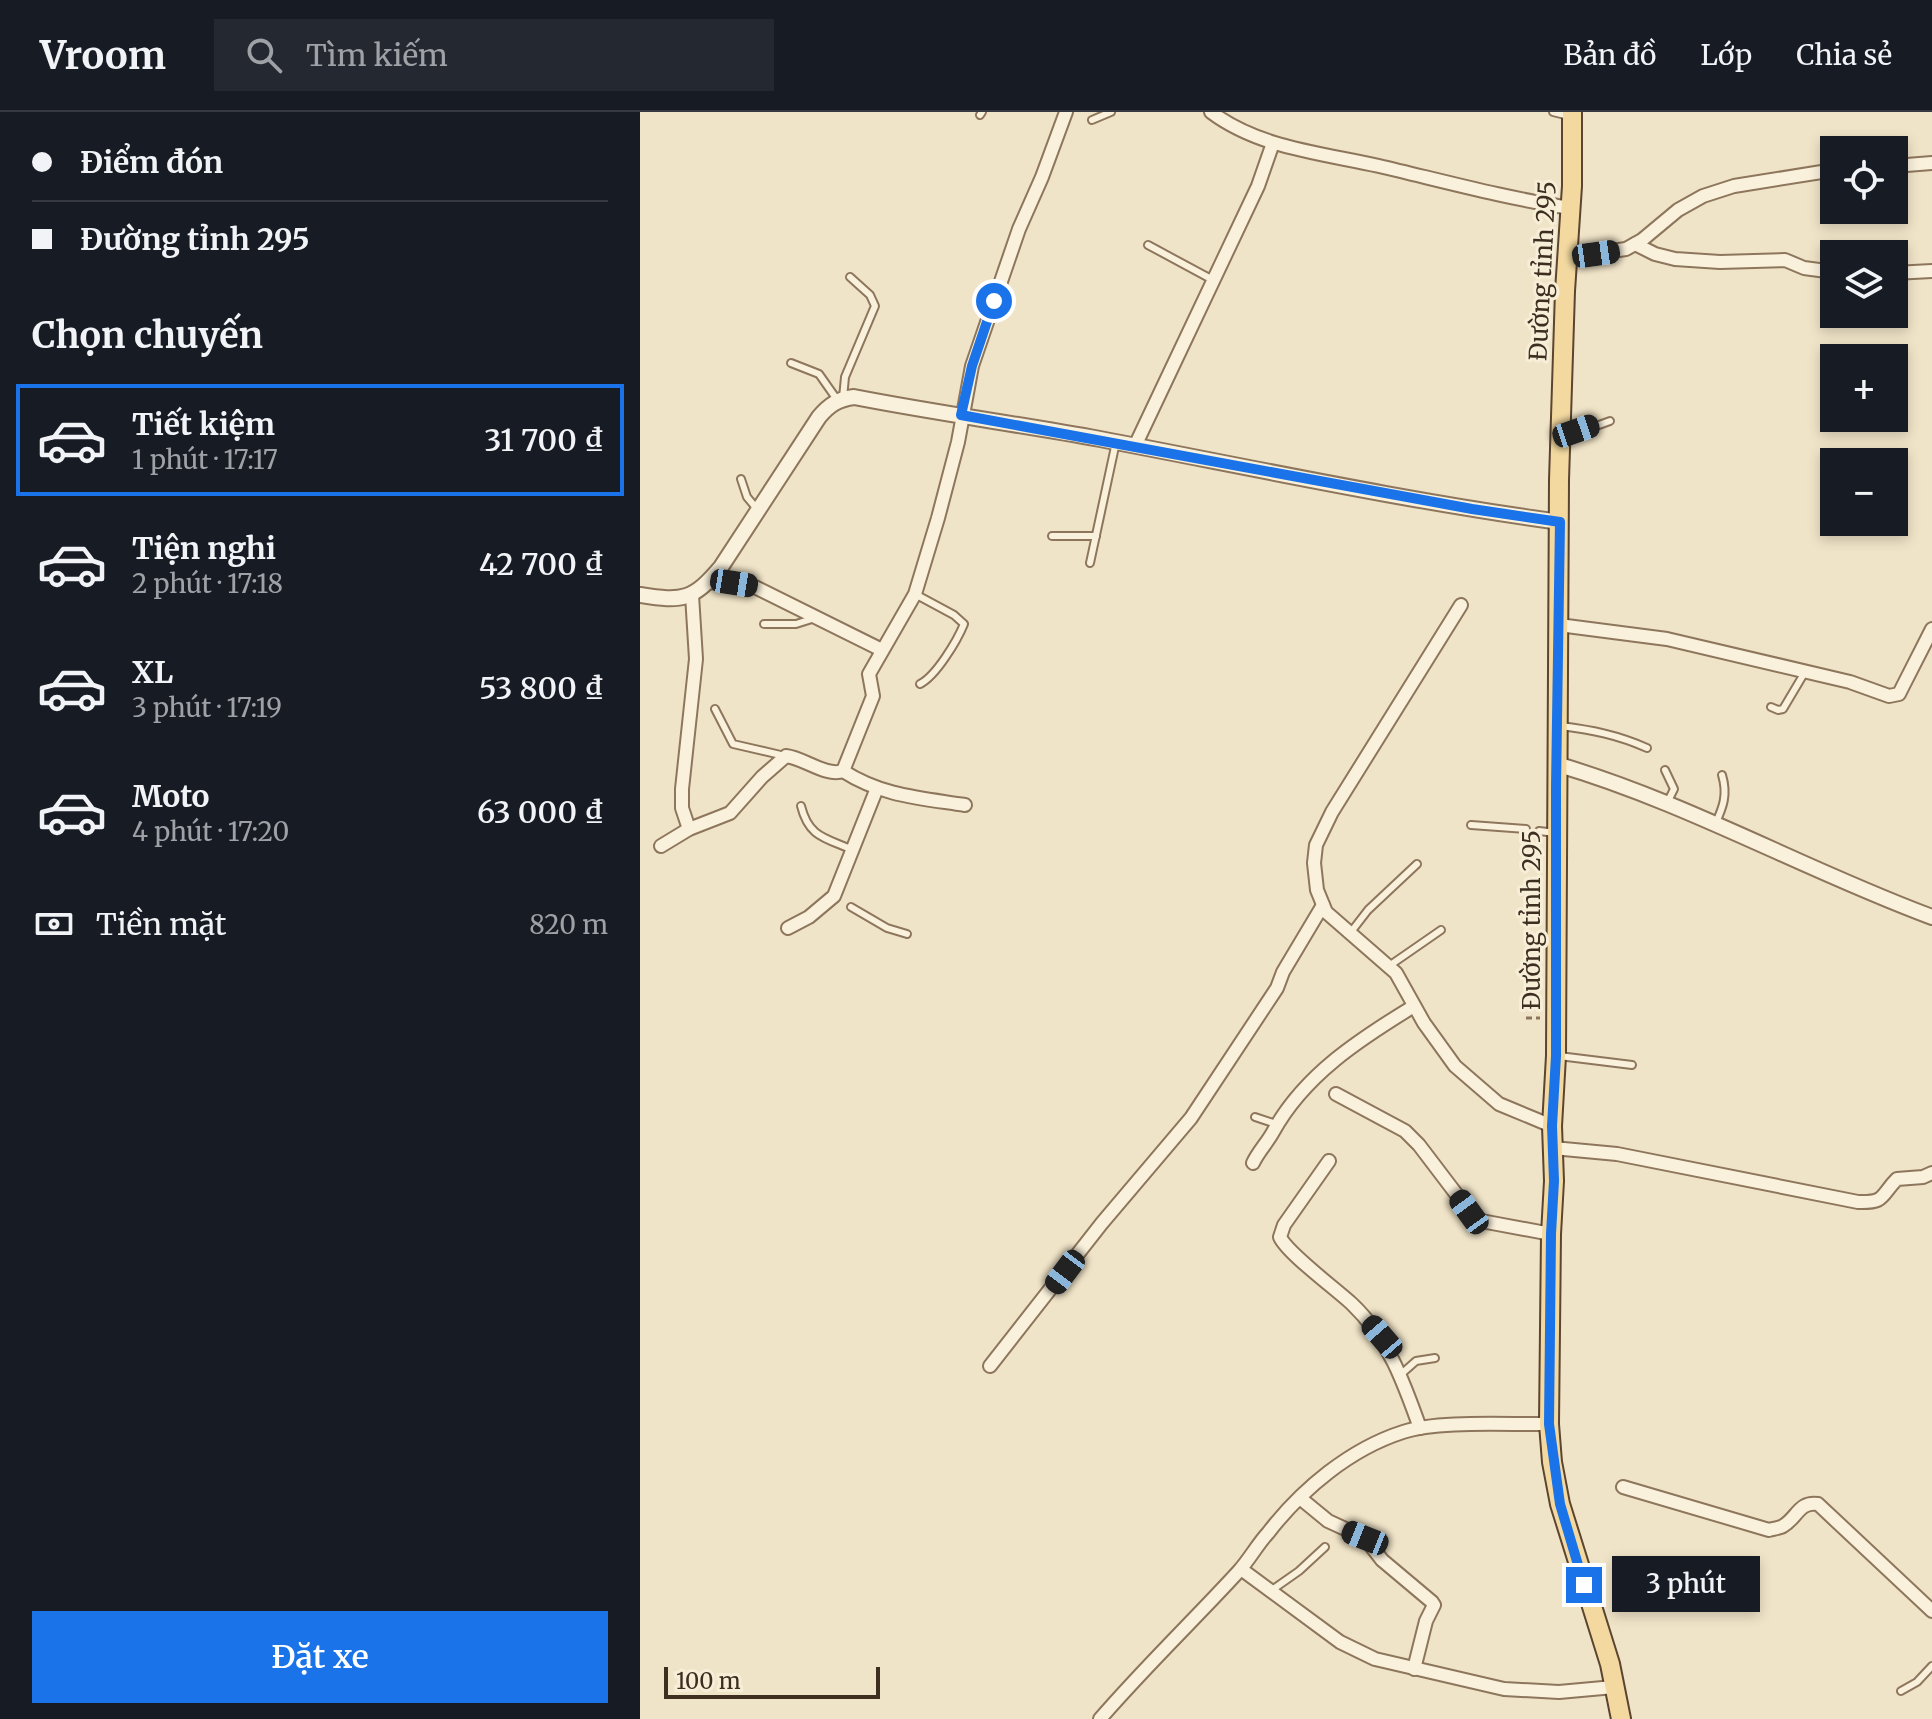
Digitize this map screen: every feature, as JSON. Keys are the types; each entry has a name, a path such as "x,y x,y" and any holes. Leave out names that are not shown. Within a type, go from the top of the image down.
{"main road":[{"name":"Đường tỉnh 295","path":"1572,114 1560,439 1556,764 1548,832 1556,1056 1552,1126 1554,1181 1549,1424 1560,1504 1610,1664 1621,1719"}],"street":[{"path":"843,771 873,696 869,674 915,594 958,442 972,366 1002,276 1066,112"},
{"path":"1211,112 1234,129 1273,143 1458,186 1570,208"},
{"path":"1135,446 1258,186 1273,143"},
{"path":"1908,165 1932,163"},
{"path":"1567,257 1626,249 1678,210 1703,196 1734,186 1820,172"},
{"path":"1635,244 1675,259 1720,262 1785,260 1804,268 1820,270"},
{"path":"1908,272 1932,271"},
{"path":"640,595 664,598 692,595 709,582 819,417 827,407 854,397 1116,442 1500,514 1560,522"},
{"path":"709,582 755,587 882,650"},
{"path":"689,829 682,808 682,789 696,659 692,595"},
{"path":"1461,605 1332,812 1316,845 1317,890 1326,912 1396,973 1414,1006 1455,1066 1499,1104 1552,1126"},
{"path":"1559,625 1667,639 1850,682 1889,696 1899,694 1932,629"},
{"path":"661,846 689,829 730,813 762,777 786,756 834,773 843,771 865,785 910,797 965,805"},
{"path":"1556,764 1605,778 1667,803 1869,894 1932,917"},
{"path":"788,928 838,898 877,788"},
{"path":"990,1366 1102,1223 1191,1118 1277,988 1283,972 1323,905"},
{"path":"1253,1163 1276,1124 1335,1059 1357,1041 1414,1006"},
{"path":"1336,1094 1405,1131 1476,1220 1551,1234"},
{"path":"1553,1148 1617,1154 1858,1202 1876,1203 1897,1179 1923,1177 1932,1173"},
{"path":"1329,1161 1284,1225 1280,1237 1284,1247 1326,1280 1382,1337 1420,1428"},
{"path":"1108,1716 1241,1569 1269,1531 1340,1463 1374,1444 1404,1431 1420,1428 1549,1424"},
{"path":"1623,1487 1769,1530 1786,1525 1801,1507 1818,1504 1932,1611"},
{"path":"1300,1498 1328,1521 1365,1538 1382,1560 1432,1602 1434,1605 1426,1621 1414,1669"},
{"path":"1241,1569 1340,1642 1375,1659 1504,1689 1559,1692 1614,1687"}],"lane":[{"path":"1092,120 1111,112"},
{"path":"1553,112 1572,114"},
{"path":"1148,245 1213,280"},
{"path":"840,400 845,377 875,306 870,295 850,277"},
{"path":"791,363 819,374 840,400"},
{"path":"1560,439 1610,421"},
{"path":"1090,563 1116,442"},
{"path":"741,479 747,497 757,509"},
{"path":"1052,536 1096,536"},
{"path":"915,594 954,615 964,624 943,658 926,681 920,684"},
{"path":"764,624 796,624 818,616"},
{"path":"1771,707 1783,709 1805,672"},
{"path":"715,709 733,744 786,756"},
{"path":"1557,726 1600,731 1624,737 1647,748"},
{"path":"1665,770 1674,789 1667,803"},
{"path":"1715,825 1725,804 1726,788 1722,775"},
{"path":"801,806 807,826 814,833 853,850"},
{"path":"1471,825 1526,829"},
{"path":"1351,932 1368,910 1417,864"},
{"path":"851,907 887,928 907,934"},
{"path":"1389,966 1441,930"},
{"path":"1556,1056 1632,1065"},
{"path":"1255,1117 1276,1124"},
{"path":"1399,1376 1416,1361 1435,1358"},
{"path":"1272,1590 1325,1547"},
{"path":"1901,1691 1917,1682 1932,1666"}],"route":[{"path":"994,301 972,366 961,415 1472,509 1560,522 1556,1056 1552,1126 1554,1181 1549,1424 1560,1504 1584,1585"}]}
